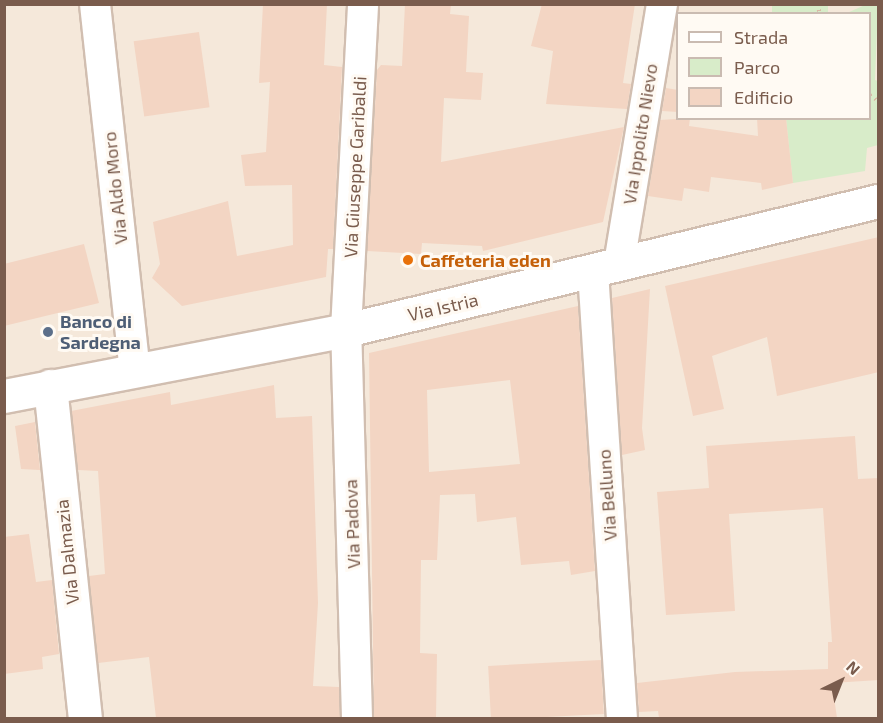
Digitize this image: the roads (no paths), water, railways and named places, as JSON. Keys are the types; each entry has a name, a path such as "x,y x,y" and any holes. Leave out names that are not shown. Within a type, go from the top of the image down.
{"main road":[{"name":"Via Istria","path":"4,396 346,330 879,201"},
{"name":"Via Dalmazia","path":"50,386 85,718"}],"street":[{"name":"Via Aldo Moro","path":"95,4 135,372"},
{"name":"Via Giuseppe Garibaldi","path":"346,330 363,4"},
{"name":"Via Ippolito Nievo","path":"606,267 662,4"},
{"name":"Via Belluno","path":"606,267 622,718"},
{"name":"Via Padova","path":"346,330 357,718"}],"place":[{"name":"Caffeteria eden","path":"408,260"},
{"name":"Banco di Sardegna","path":"48,332"}]}
